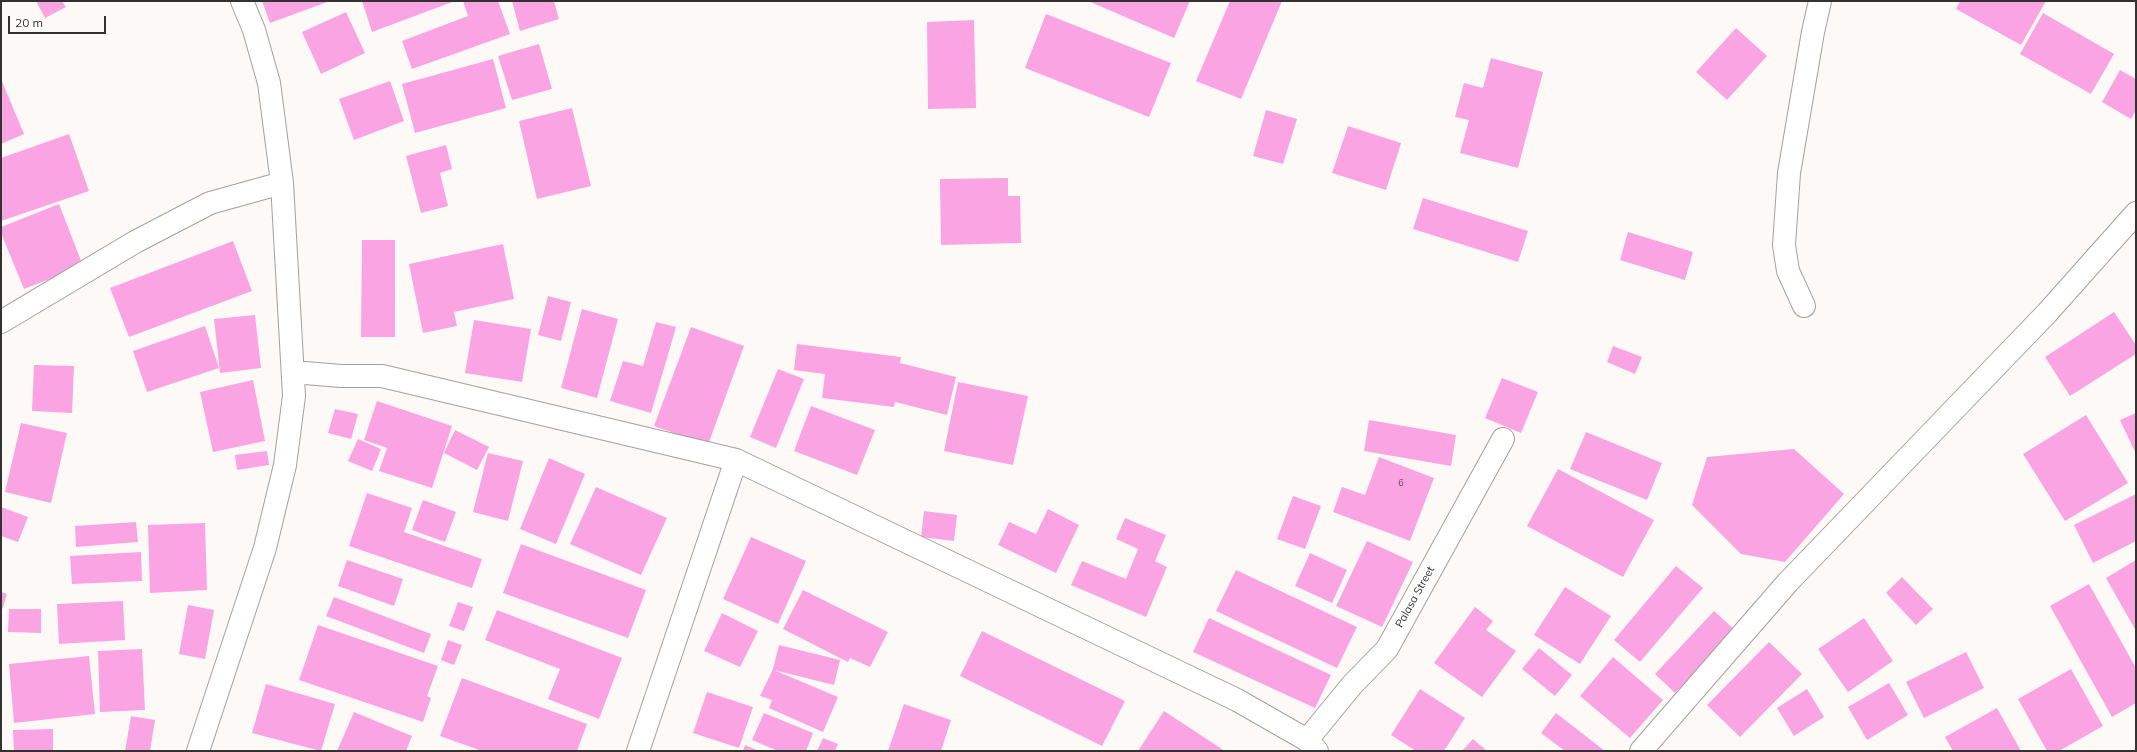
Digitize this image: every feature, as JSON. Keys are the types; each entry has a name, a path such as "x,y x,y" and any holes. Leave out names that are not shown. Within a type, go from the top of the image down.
{"street":[{"path":"198,751 265,548 285,465 294,396 282,183 269,83 254,30 242,1"},
{"path":"1804,306 1788,271 1785,237 1789,173 1813,32 1820,1"},
{"path":"1,322 135,242 203,207 282,183"},
{"path":"1641,751 1788,582 2047,313 2136,214"},
{"path":"292,372 341,376 382,376 736,460 1237,700 1312,746"},
{"name":"Palasa Street","path":"1312,746 1352,685 1387,649 1503,439"},
{"path":"638,751 736,460"}],"building":[{"path":"36,1 62,1 66,7 45,18"},
{"path":"262,1 330,1 270,23"},
{"path":"362,1 455,1 372,32"},
{"path":"463,1 498,1 510,34 412,69 402,41 468,16"},
{"path":"512,1 554,1 559,19 520,31"},
{"path":"1088,1 1190,1 1174,38"},
{"path":"1230,1 1282,1 1241,99 1196,81"},
{"path":"1960,1 2046,1 2021,45 1956,9"},
{"path":"346,12 365,53 321,74 302,32"},
{"path":"2043,13 2114,54 2091,94 2020,54"},
{"path":"1046,14 1171,63 1149,117 1025,68"},
{"path":"974,20 976,108 928,109 927,22"},
{"path":"1736,28 1767,56 1727,100 1696,72"},
{"path":"539,44 552,89 512,100 498,56"},
{"path":"1491,58 1543,72 1518,168 1460,153 1469,120 1455,117 1464,83 1483,88"},
{"path":"493,59 506,108 415,133 402,84"},
{"path":"2120,70 2136,79 2136,110 2131,119 2102,102"},
{"path":"1,79 24,134 1,144"},
{"path":"390,81 404,121 354,140 339,99"},
{"path":"572,108 591,186 537,199 519,121"},
{"path":"1266,110 1297,119 1283,164 1253,156"},
{"path":"1348,126 1401,143 1386,190 1332,173"},
{"path":"69,134 89,191 1,221 1,158"},
{"path":"446,145 452,169 440,173 448,206 421,213 406,156"},
{"path":"1008,178 1008,196 1020,196 1021,243 941,245 940,179"},
{"path":"1423,198 1528,231 1518,262 1413,229"},
{"path":"59,204 83,266 24,289 1,233 1,227"},
{"path":"1628,232 1693,252 1685,280 1620,260"},
{"path":"362,240 395,240 395,337 361,337"},
{"path":"233,241 252,291 129,337 110,288"},
{"path":"503,244 514,299 454,312 457,326 423,333 409,264"},
{"path":"548,296 571,302 561,341 538,335"},
{"path":"582,309 618,319 597,398 561,388"},
{"path":"2114,312 2136,345 2136,354 2070,396 2045,357"},
{"path":"255,315 261,368 220,373 214,319"},
{"path":"474,320 531,329 522,382 465,373"},
{"path":"656,322 676,327 651,413 610,401 623,361 643,366"},
{"path":"205,326 219,368 147,392 133,351"},
{"path":"691,327 744,346 708,445 654,426"},
{"path":"797,344 901,357 900,363 956,377 947,415 895,402 894,407 822,398 825,374 794,370"},
{"path":"1613,346 1642,357 1635,374 1607,362"},
{"path":"34,365 74,366 72,413 32,411"},
{"path":"778,369 804,379 776,448 750,437"},
{"path":"1502,378 1538,392 1521,433 1485,418"},
{"path":"253,380 265,441 213,452 200,392"},
{"path":"958,382 1028,396 1013,465 944,451"},
{"path":"377,401 452,426 432,488 379,471 387,448 364,440"},
{"path":"811,406 875,430 857,475 794,451"},
{"path":"335,409 358,414 351,439 328,433"},
{"path":"2136,413 2136,454 2120,420"},
{"path":"2086,415 2128,483 2065,521 2023,454"},
{"path":"1369,420 1456,435 1451,466 1364,451"},
{"path":"21,423 67,433 51,503 5,492"},
{"path":"455,430 489,447 477,470 444,453"},
{"path":"1586,432 1662,463 1647,500 1570,469"},
{"path":"358,439 381,449 372,471 348,461"},
{"path":"1794,449 1844,494 1785,562 1741,554 1692,505 1707,457"},
{"path":"267,451 269,465 237,470 235,455"},
{"path":"488,453 523,461 508,521 473,512"},
{"path":"1379,457 1434,478 1410,541 1333,512 1342,487 1365,495"},
{"path":"549,458 585,474 556,544 520,529"},
{"path":"1558,469 1654,520 1623,577 1527,526"},
{"path":"596,487 667,518 641,575 570,544"},
{"path":"367,493 412,508 404,532 482,559 472,588 349,546"},
{"path":"2136,494 2136,541 2093,563 2074,525"},
{"path":"1293,496 1321,506 1305,549 1277,539"},
{"path":"423,500 456,512 445,542 412,530"},
{"path":"1,507 28,517 18,542 1,536"},
{"path":"1048,509 1079,525 1056,573 998,545 1009,522 1036,534"},
{"path":"924,511 957,515 954,541 921,537"},
{"path":"1125,518 1166,535 1155,561 1167,567 1146,617 1071,585 1082,561 1126,579 1138,549 1116,539"},
{"path":"136,522 138,542 76,547 75,526"},
{"path":"205,523 207,590 150,593 148,525"},
{"path":"751,537 806,561 778,624 723,599"},
{"path":"1367,541 1413,562 1382,627 1336,606"},
{"path":"521,544 646,590 628,638 503,593"},
{"path":"141,552 142,581 72,584 70,556"},
{"path":"1310,553 1347,570 1332,603 1295,586"},
{"path":"347,560 403,579 394,606 338,586"},
{"path":"2136,560 2136,631 2106,578"},
{"path":"1676,566 1703,588 1640,662 1614,640"},
{"path":"1236,570 1357,627 1337,668 1216,611"},
{"path":"1902,577 1933,609 1916,625 1886,593"},
{"path":"2089,584 2136,668 2136,703 2112,717 2050,606"},
{"path":"1565,587 1611,616 1580,664 1534,635"},
{"path":"803,590 888,632 870,667 850,658 848,662 783,629"},
{"path":"1,592 7,594 1,613"},
{"path":"334,597 431,634 424,653 326,616"},
{"path":"123,601 125,640 59,644 57,604"},
{"path":"458,602 473,607 464,631 449,626"},
{"path":"188,605 214,610 205,659 179,654"},
{"path":"1475,607 1493,621 1486,630 1516,651 1482,697 1434,663"},
{"path":"9,609 41,609 41,633 8,632"},
{"path":"497,610 622,658 599,719 548,699 560,669 485,640"},
{"path":"1714,611 1735,630 1675,693 1655,674"},
{"path":"722,613 758,631 740,667 704,651"},
{"path":"1209,618 1331,675 1315,708 1193,652"},
{"path":"1864,618 1893,661 1848,692 1818,649"},
{"path":"318,625 438,666 427,696 431,698 423,722 299,680"},
{"path":"982,631 1125,701 1102,746 960,676"},
{"path":"448,640 462,645 454,665 441,660"},
{"path":"1769,642 1802,674 1740,737 1707,705"},
{"path":"779,645 840,660 834,685 774,670 838,697 823,732 769,708 772,700 760,696 773,669"},
{"path":"1539,648 1572,675 1555,696 1522,669"},
{"path":"142,649 145,710 100,712 98,651"},
{"path":"1966,652 1984,688 1924,718 1906,682"},
{"path":"89,656 95,714 14,723 9,664"},
{"path":"1613,657 1663,700 1630,738 1580,696"},
{"path":"2071,669 2103,726 2059,751 2047,751 2018,699"},
{"path":"462,678 587,724 577,751 482,751 440,736"},
{"path":"1889,683 1908,715 1867,740 1848,707"},
{"path":"266,684 335,704 321,751 252,733"},
{"path":"1420,689 1465,718 1444,751 1416,751 1391,735"},
{"path":"1807,689 1824,717 1794,736 1777,708"},
{"path":"707,692 753,707 739,748 693,733"},
{"path":"904,704 951,720 941,751 888,751"},
{"path":"1997,708 2021,751 1953,751 1945,737"},
{"path":"1164,711 1225,751 1138,751"},
{"path":"354,712 412,736 406,751 337,751"},
{"path":"764,713 813,733 806,751 778,751 752,740"},
{"path":"1556,713 1605,751 1565,751 1541,733"},
{"path":"131,716 155,720 150,751 125,751"},
{"path":"53,729 53,751 14,751 13,730"},
{"path":"823,738 838,744 835,751 817,751"},
{"path":"1473,739 1487,751 1462,751"},
{"path":"745,745 759,751 743,751"}]}
